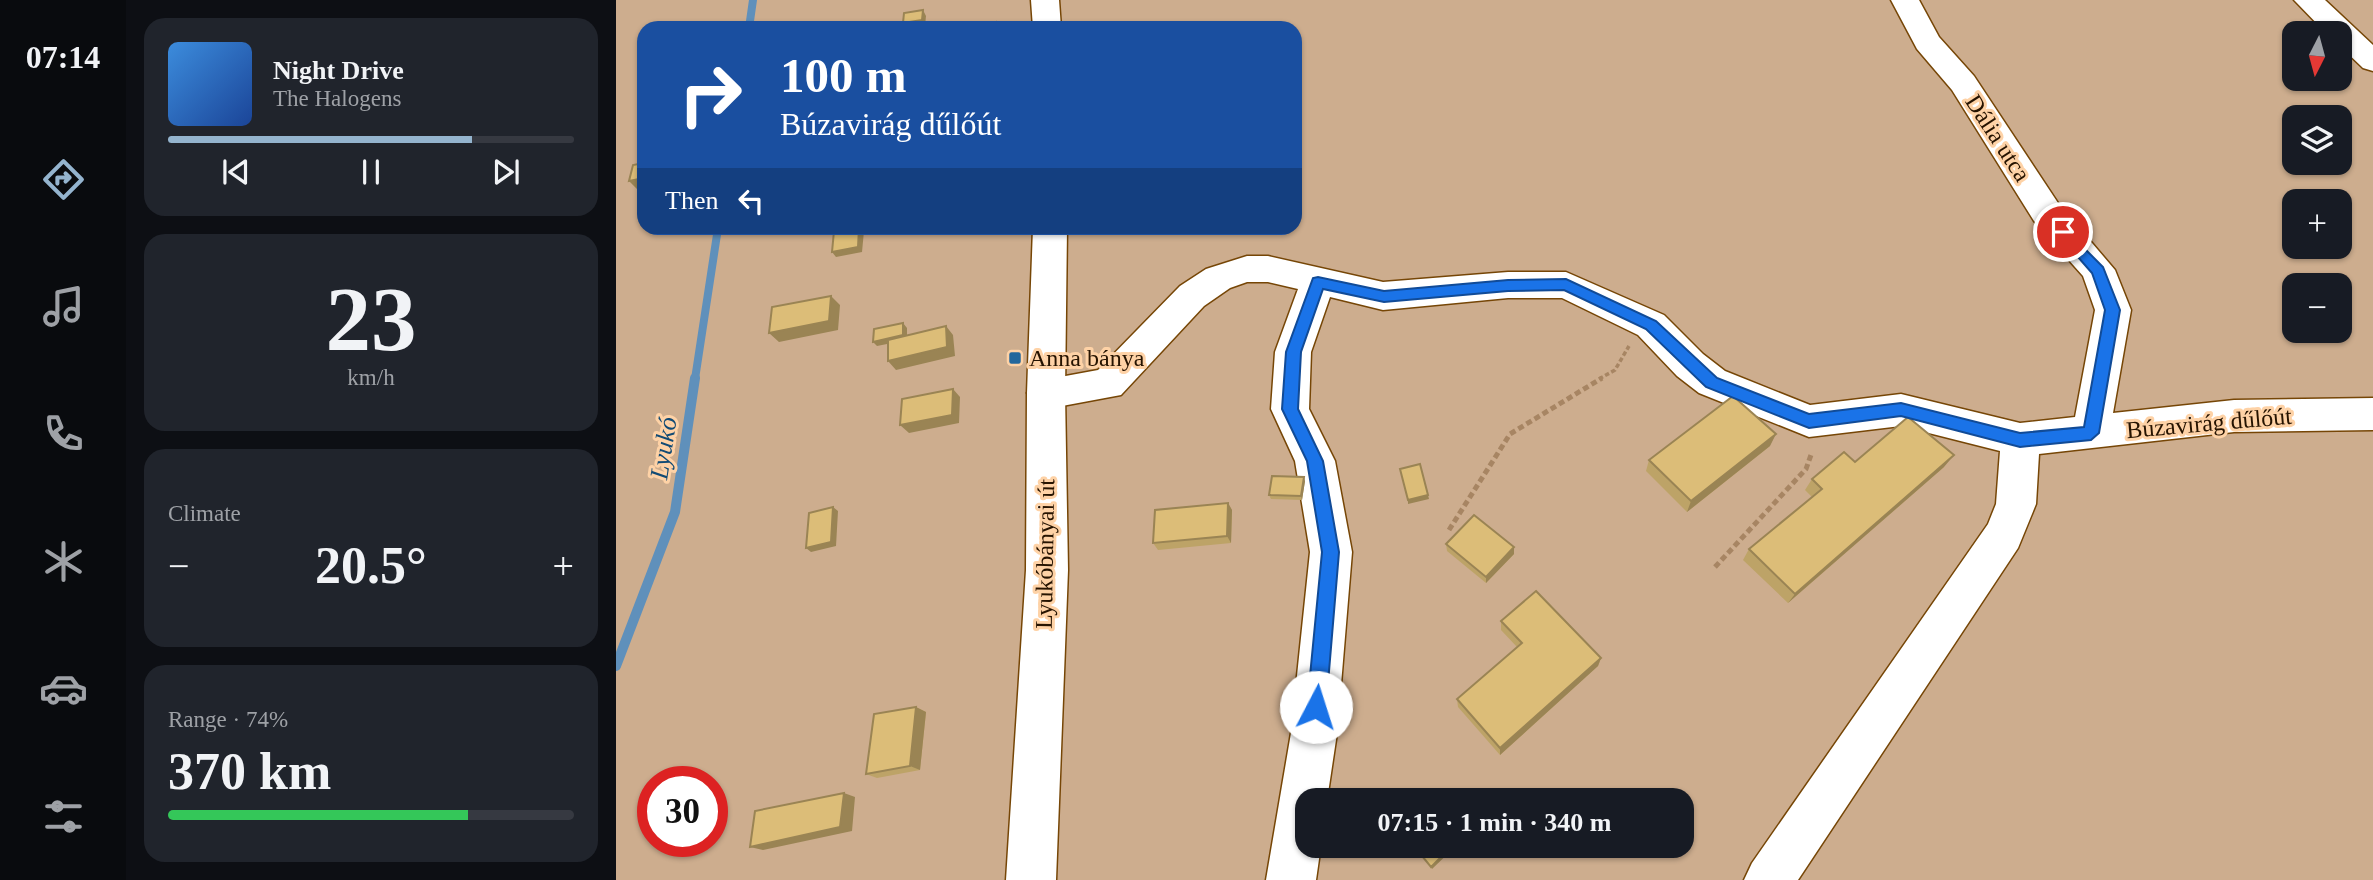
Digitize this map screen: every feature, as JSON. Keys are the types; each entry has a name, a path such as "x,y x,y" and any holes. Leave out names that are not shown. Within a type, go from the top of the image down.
{"street":[{"path":"1045,0 1046,21"},
{"name":"Dália utca","path":"1905,0 1927,41 1963,83 2046,212 2098,270 2113,310 2091,433"},
{"path":"2308,0 2373,61"},
{"name":"Lyukóbányai út","path":"1031,880 1047,570 1046,393 1051,235"},
{"name":"Búzavirág dűlőút","path":"1046,393 1108,384 1192,296 1218,278 1247,269 1268,269 1384,296 1508,285 1566,285 1651,325 1712,382 1809,421 1901,410 2020,440 2234,416 2373,414"},
{"path":"1290,880 1314,733 1331,552 1315,461 1290,409 1293,352 1318,282"},
{"path":"1769,880 2004,535 2015,504 2020,440"}],"path":[{"path":"1449,530 1510,434 1615,370 1632,341 1631,314"},
{"path":"1715,568 1806,469 1815,444 1809,421"}],"shaded area":[{"path":"616,0 2373,0 2373,880 616,880"}],"building":[{"path":"923,10 922,20 903,21 904,13"},
{"path":"637,164 637,179 629,181 633,165"},
{"path":"834,235 859,235 858,247 832,252"},
{"path":"831,296 829,321 769,333 772,307"},
{"path":"903,323 903,335 873,342 874,329"},
{"path":"946,326 947,347 888,361 888,340"},
{"path":"953,389 952,415 900,425 902,399"},
{"path":"1733,396 1776,434 1691,501 1649,460"},
{"path":"1908,417 1954,455 1795,594 1749,549 1822,489 1812,479 1844,452 1855,462"},
{"path":"1420,464 1428,495 1408,500 1400,469"},
{"path":"1272,476 1304,477 1301,496 1269,495"},
{"path":"1228,503 1227,536 1153,543 1155,510"},
{"path":"833,507 831,542 806,548 809,513"},
{"path":"1474,515 1514,547 1486,577 1446,544"},
{"path":"1536,591 1601,658 1500,748 1457,699 1522,643 1501,621"},
{"path":"916,707 910,766 866,774 874,714"},
{"path":"844,793 840,827 750,847 755,811"},
{"path":"1424,858 1440,858 1431,867"}],"waterway":[{"name":"Lyukó","path":"750,21 753,0"},
{"name":"Lyukó","path":"695,379 717,235"},
{"name":"Lyukó","path":"616,666 675,512 695,378"}],"place":[{"name":"Anna bánya","path":"1015,358"}],"route":[{"path":"1316,707 1331,552 1315,461 1290,409 1293,352 1318,282 1384,296 1508,285 1566,285 1651,325 1690,365 1712,382 1809,421 1901,410 2020,440 2091,433 2113,310 2098,270 2063,232"}]}
